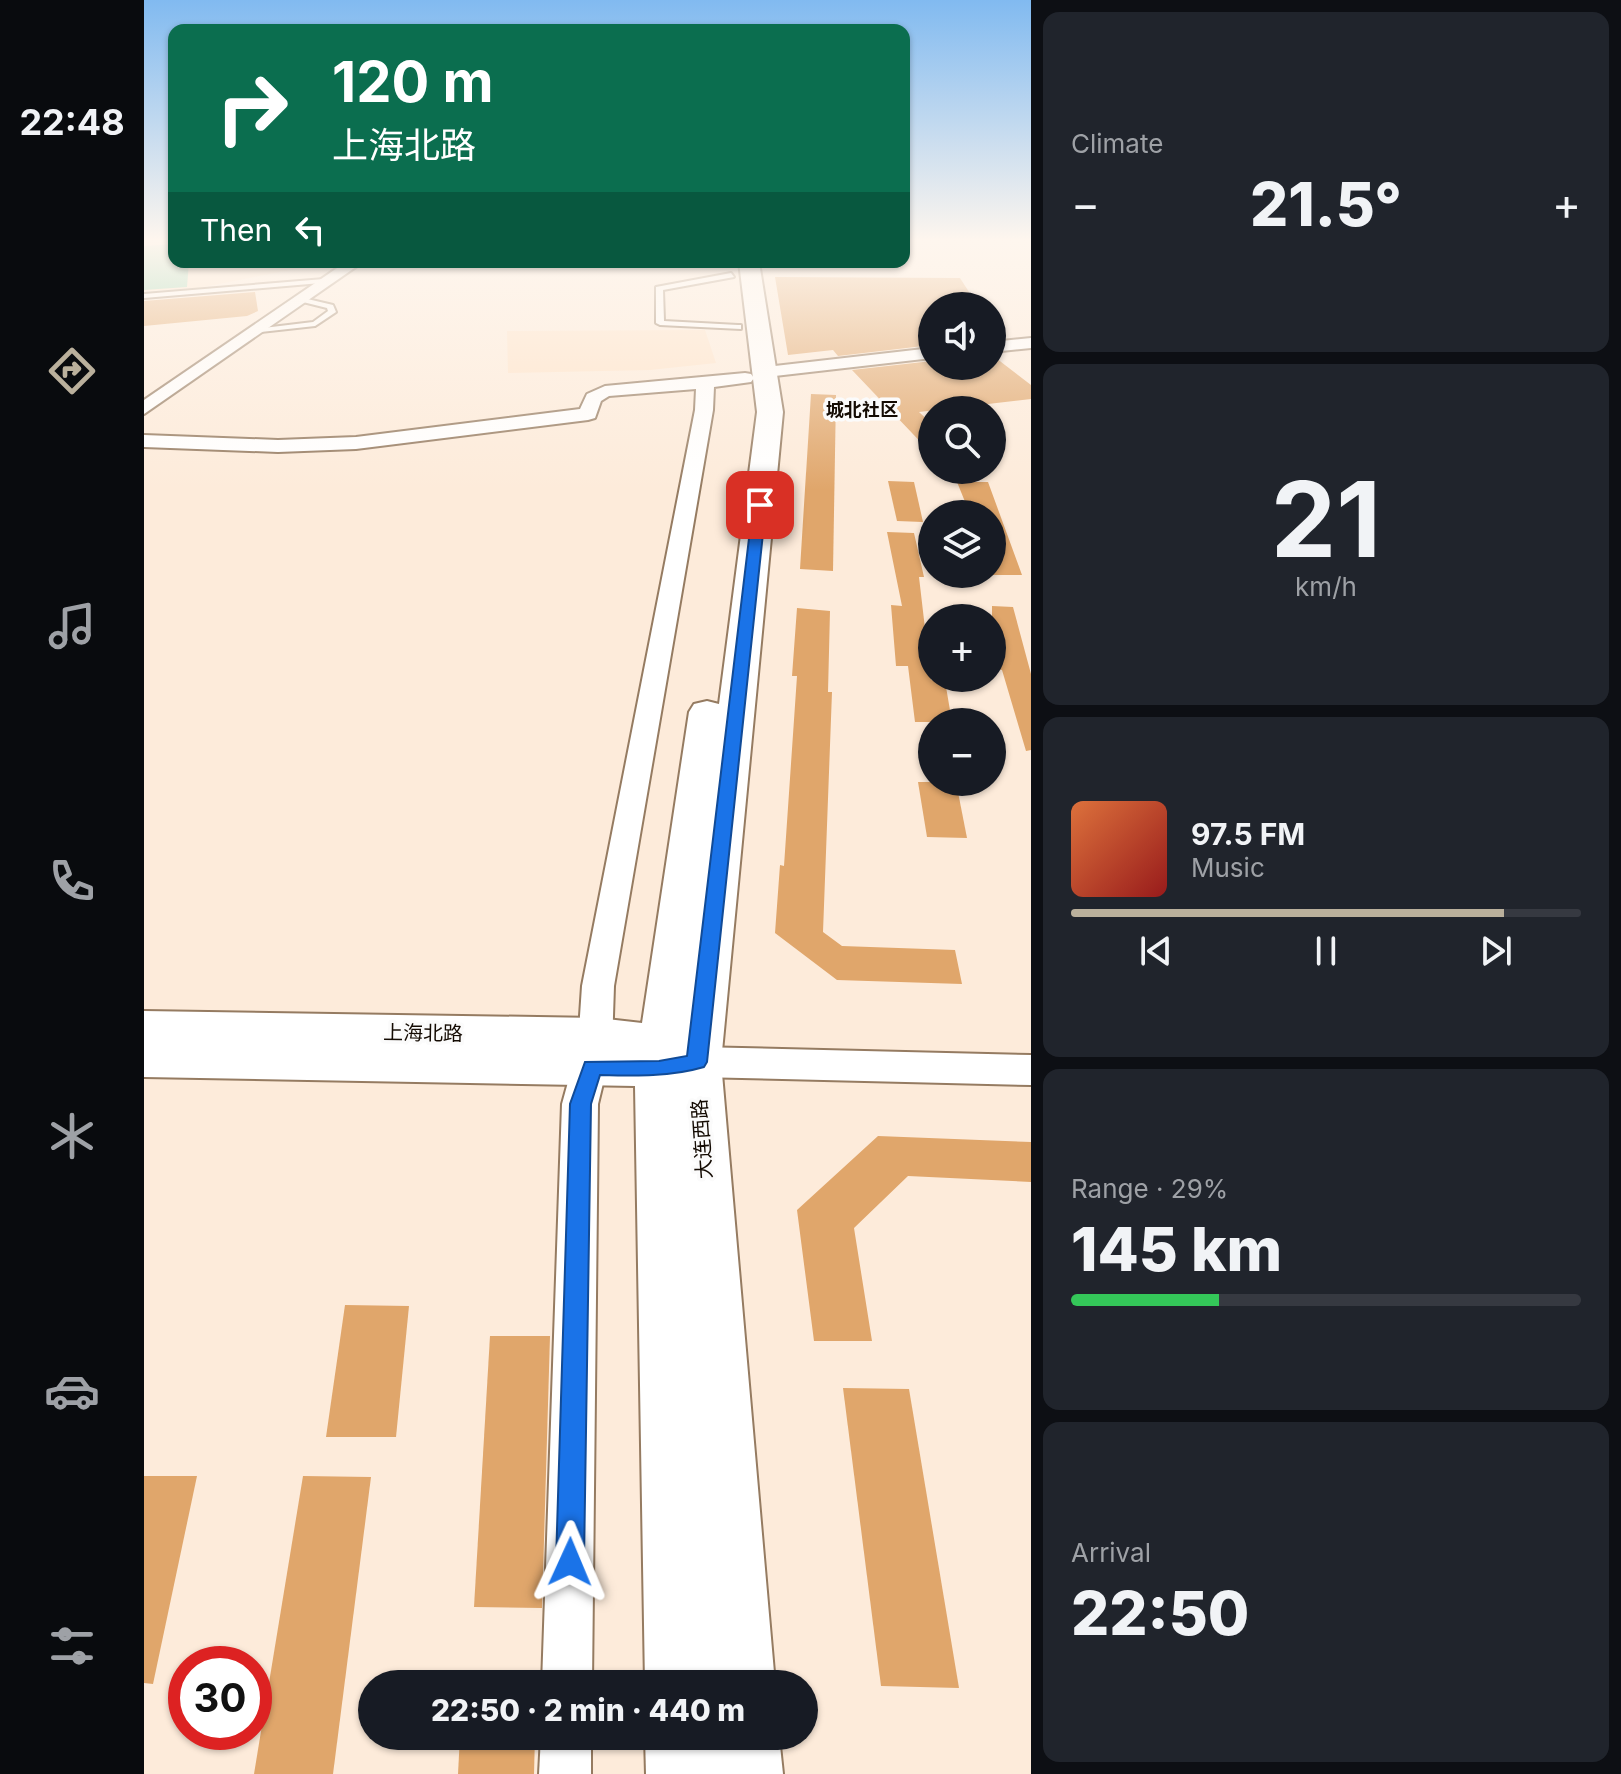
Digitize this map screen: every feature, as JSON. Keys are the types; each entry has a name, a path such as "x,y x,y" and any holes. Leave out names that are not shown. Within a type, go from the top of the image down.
{"main road":[{"name":"大连西路","path":"679,1670 672,1057 770,412 739,377 738,324"},
{"name":"大连西路","path":"738,324 739,377"},
{"name":"上海北路","path":"144,1027 672,1057"},
{"name":"上海北路","path":"144,1060 595,1051"},
{"name":"大连西路","path":"672,1057 739,1670"},
{"path":"681,1750 682,1774"},
{"path":"745,1750 747,1774"}],"street":[{"path":"144,408 266,324"},
{"path":"1006,346 1031,343"},
{"path":"144,441 278,446 356,443 588,414 593,398 605,391 918,355"},
{"path":"567,1670 580,1104 595,1051 598,986 704,410 739,377"},
{"name":"上海北路","path":"672,1057 1031,1070"},
{"path":"565,1774 566,1750"}],"lane":[{"path":"255,331 315,324"},
{"path":"675,324 738,327"}],"shaded area":[{"path":"705,330 716,363 650,370 508,373 507,331"}],"building":[{"path":"783,324 918,324 918,347 838,356 833,350 788,355"},
{"path":"918,363 918,380 1006,380 1006,366 1031,385 1031,399 1006,402 1006,396 918,396 918,439 852,370"},
{"path":"811,394 836,395 833,571 800,569"},
{"path":"888,481 914,482 918,522 897,521"},
{"path":"958,484 989,484 995,500 964,500"},
{"path":"1006,531 1022,575 1006,575"},
{"path":"887,532 914,533 922,604 918,604 918,692 947,692 950,708 918,708 918,722 915,722 908,666 896,666 891,605 902,606"},
{"path":"1006,607 1013,607 1031,674 1031,750 1026,751 1006,684"},
{"path":"797,608 830,611 828,692 832,692 823,932 842,946 955,950 962,984 837,980 775,933 780,865 784,866 797,676 792,676"},
{"path":"920,796 959,796 967,838 927,837"},
{"path":"878,1136 1031,1142 1031,1182 908,1176 854,1228 872,1341 814,1341 797,1210"},
{"path":"345,1305 409,1306 396,1437 326,1437"},
{"path":"490,1336 550,1336 542,1608 474,1607"},
{"path":"843,1388 909,1389 959,1688 881,1686"},
{"path":"144,1476 197,1476 153,1684 144,1683"},
{"path":"303,1476 371,1477 333,1774 254,1774 258,1750 272,1750 272,1665"},
{"path":"459,1750 535,1750 534,1774 458,1774"}],"district":[{"name":"城北社区","path":"862,410"}],"route":[{"path":"570,1562 580,1104 592,1067 659,1069 697,1062 760,505"}]}
